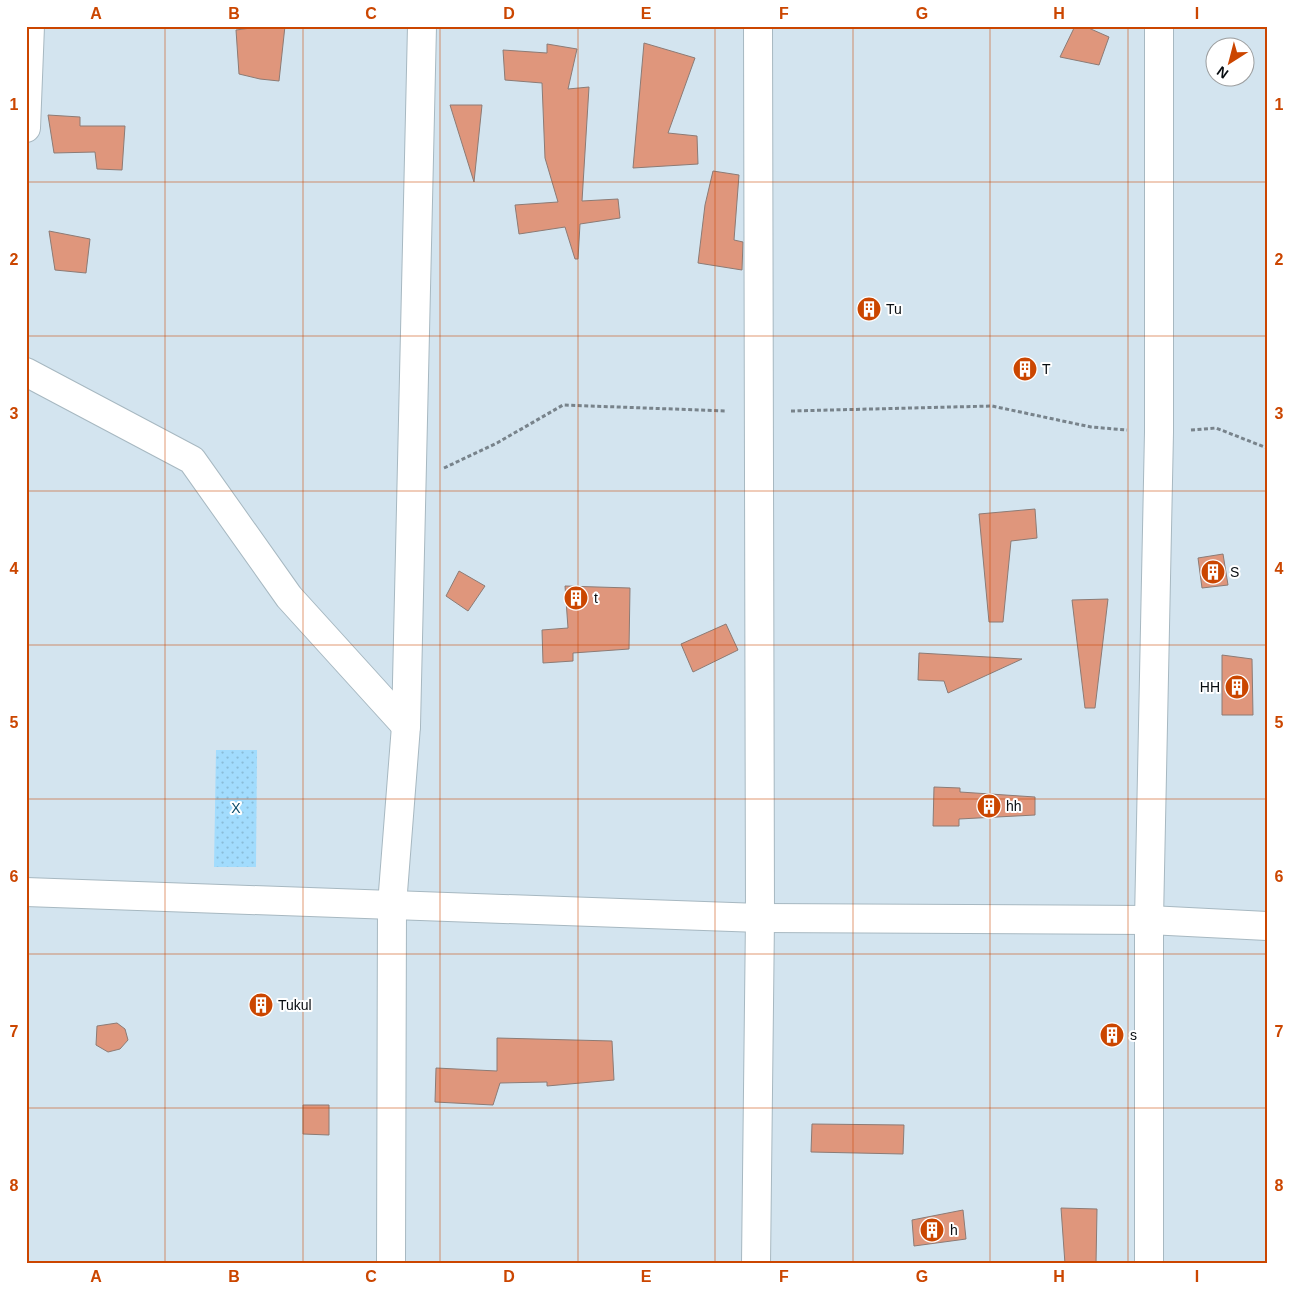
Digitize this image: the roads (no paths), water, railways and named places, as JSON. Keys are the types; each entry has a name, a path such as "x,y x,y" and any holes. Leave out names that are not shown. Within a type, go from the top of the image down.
{"street":[{"path":"26,128 30,26"},
{"path":"391,1264 392,905 406,726 422,26"},
{"path":"756,1264 760,918 758,26"},
{"path":"1149,1264 1149,920 1159,432 1159,26"},
{"path":"26,372 192,460 289,596 406,726"},
{"path":"26,892 760,918 1149,920 1267,926"}],"place":[{"name":"Tu","path":"869,309"},
{"name":"T","path":"1025,369"},
{"name":"S","path":"1213,572"},
{"name":"t","path":"576,598"},
{"name":"HH","path":"1237,687"},
{"name":"hh","path":"989,806"},
{"name":"Tukul","path":"261,1005"},
{"name":"s","path":"1112,1035"},
{"name":"h","path":"932,1230"}],"park label":[{"name":"X","path":"236,808"}]}
